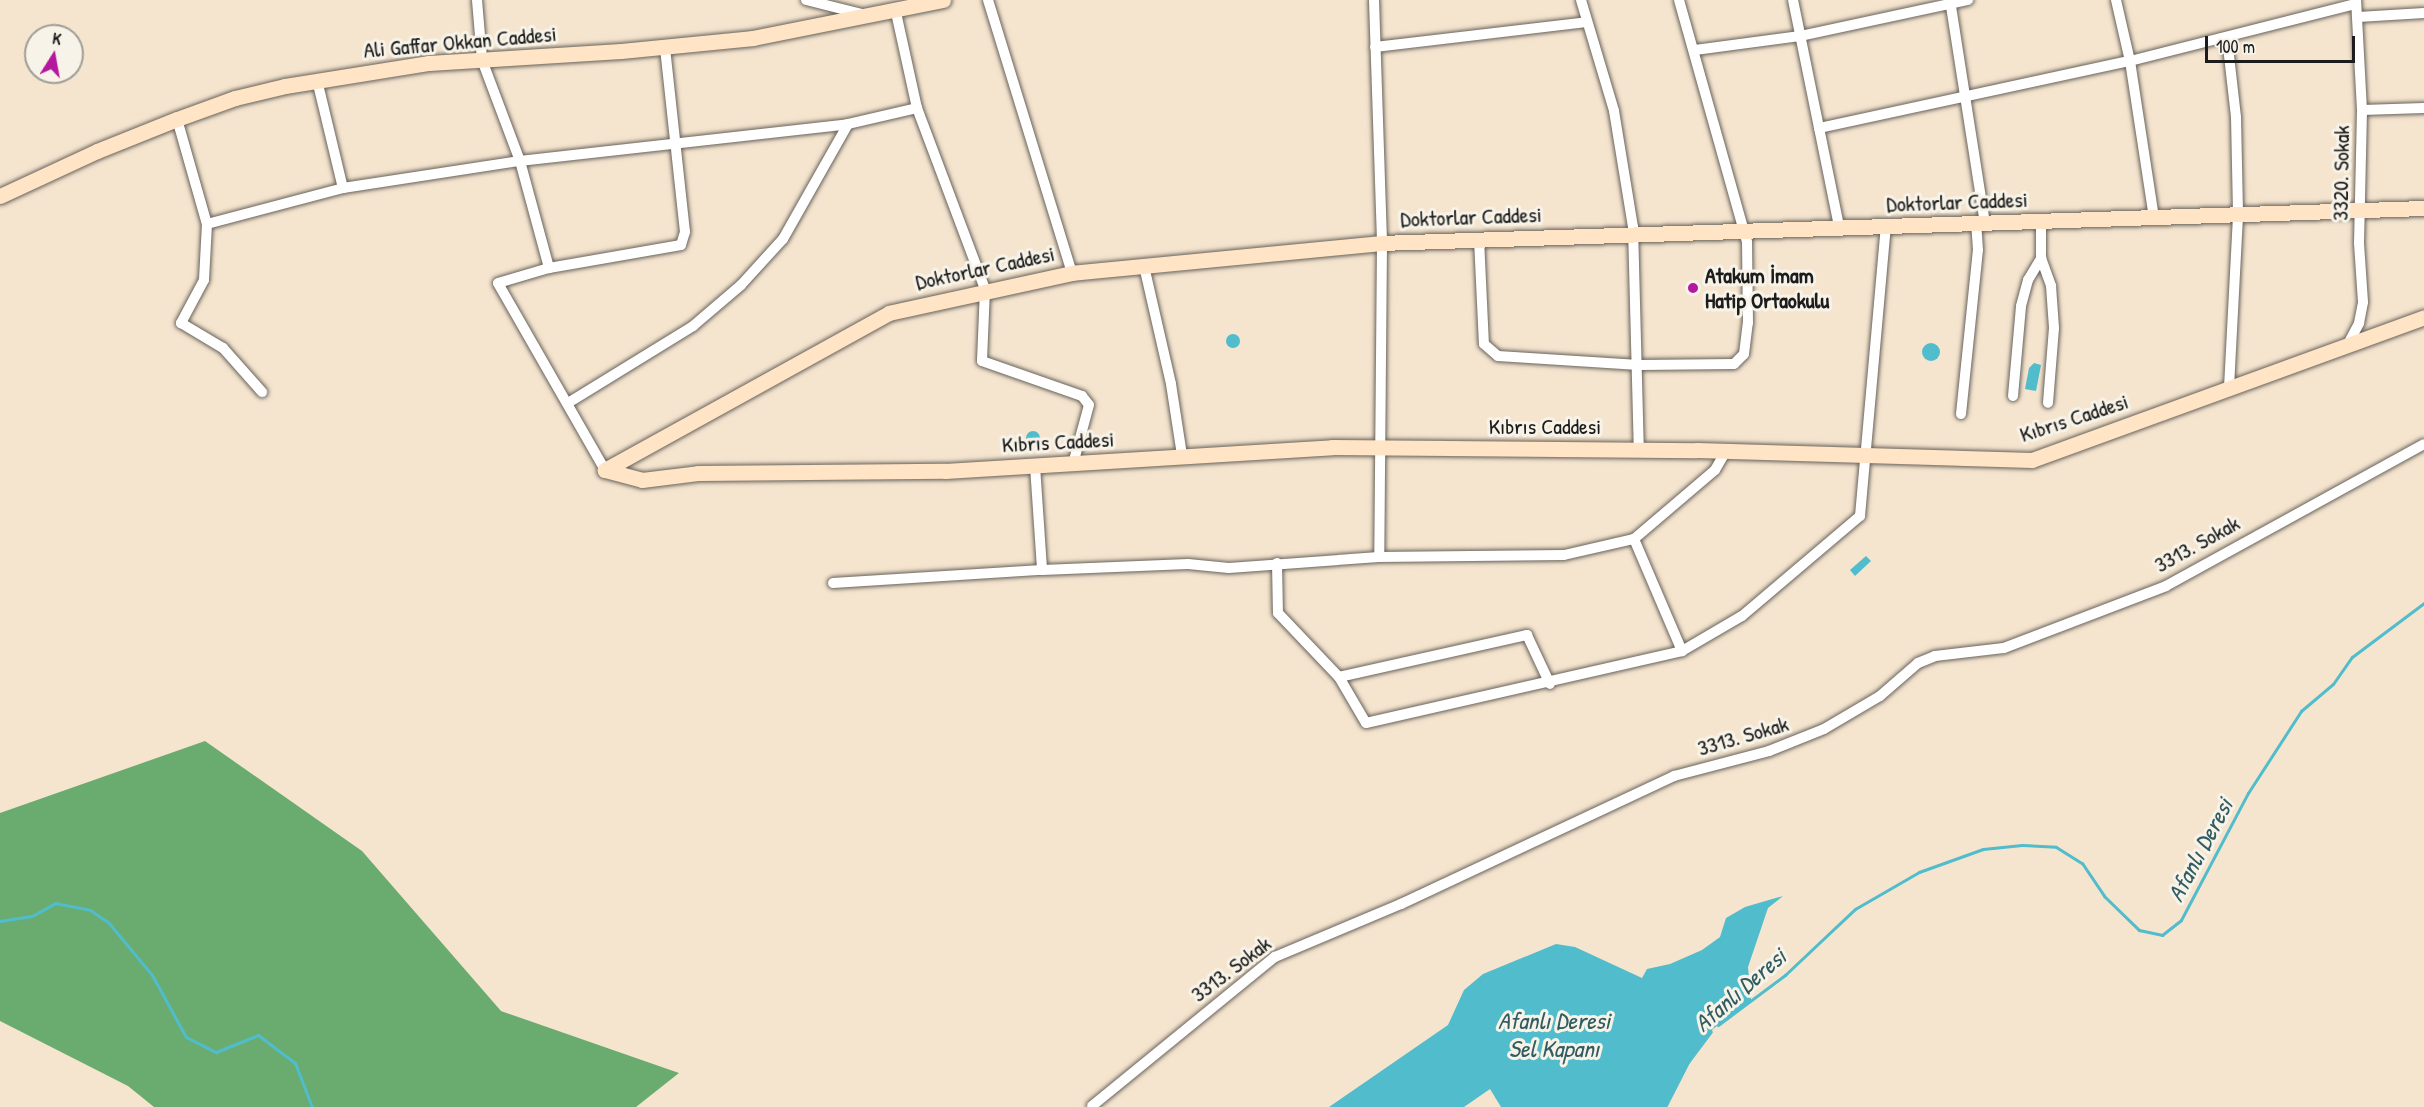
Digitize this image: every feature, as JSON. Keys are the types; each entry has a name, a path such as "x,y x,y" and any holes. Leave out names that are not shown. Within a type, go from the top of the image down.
{"street":[{"path":"477,0 482,60 520,161 549,268"},
{"path":"806,0 866,14"},
{"name":"Ali Gaffar Okkan Caddesi","path":"0,196 97,151 177,119 235,98 317,80 429,63 665,47 809,29 866,14 942,0"},
{"path":"988,0 1072,273"},
{"path":"1374,0 1382,243 1382,447 1379,557"},
{"path":"1581,0 1614,111 1634,233 1639,365 1639,450"},
{"path":"1479,239 1484,344 1498,356 1639,365 1734,364 1744,354 1748,323 1747,242 1741,230 1695,50 1679,0"},
{"path":"1793,0 1839,227"},
{"path":"1695,50 1800,36 1968,0"},
{"path":"2116,0 2130,61 2154,218"},
{"path":"1951,2 1981,224 1961,414"},
{"path":"1819,129 1964,95 2130,61 2227,38 2356,2"},
{"name":"3320. Sokak","path":"2348,344 2363,302 2360,211 2362,110 2356,2"},
{"path":"896,8 917,108 985,289 982,361 1082,396 1089,405 1073,464"},
{"path":"2358,16 2424,13"},
{"path":"1375,46 1587,22"},
{"path":"2227,38 2236,117 2238,216 2229,388"},
{"path":"605,470 498,283 549,268 681,245 685,232 665,47"},
{"path":"317,80 343,188"},
{"path":"207,224 343,188 520,161 848,124 917,108"},
{"path":"2362,110 2424,108"},
{"path":"177,119 207,224 204,280 181,323 223,348 262,392"},
{"path":"568,403 693,326 741,285 783,239 848,124"},
{"name":"Doktorlar Caddesi","path":"605,470 889,313 985,289 1072,273 1382,243 2424,208"},
{"path":"2041,222 2041,258 2050,286 2054,328 2048,403"},
{"path":"1277,563 1278,613 1339,677 1370,724 1550,684 1682,651 1742,616 1854,524 1863,507 1863,456 1886,226"},
{"path":"2013,396 2021,306 2028,280 2041,258"},
{"path":"1144,266 1171,384 1182,455"},
{"name":"Kıbrıs Caddesi","path":"605,470 642,480 698,473 945,471 1182,455 1382,447 1726,451 2032,460 2424,317"},
{"name":"3313. Sokak","path":"1092,1106 1275,957 1411,899 1632,794 1684,773 1769,751 1824,729 1880,696 1918,663 1935,656 2004,648 2166,586 2424,444"},
{"path":"834,583 1042,570 1188,564 1229,568 1379,557 1564,555 1634,539 1715,470 1726,451"},
{"path":"1035,466 1042,570"},
{"path":"1634,539 1682,651"},
{"path":"1339,677 1527,635 1550,684"}],"green space":[{"path":"205,741 362,851 501,1011 679,1073 636,1107 154,1107 128,1086 0,1021 0,813"}],"water":[{"path":"1230,334 1236,334 1240,341 1236,348 1230,348 1226,344 1226,338"},
{"path":"1927,343 1935,343 1940,348 1938,359 1927,361 1922,356 1922,348"},
{"path":"2034,363 2041,365 2036,391 2025,389 2029,368"},
{"path":"1033,431 1038,433 1040,438 1038,443 1033,445 1028,443 1026,438 1028,433"},
{"path":"1866,556 1871,561 1855,576 1850,570"},
{"name":"Afanlı Deresi Sel Kapanı","path":"1783,896 1768,908 1748,967 1751,1000 1713,1029 1688,1062 1665,1107 1501,1107 1490,1089 1464,1107 1329,1107 1448,1025 1464,990 1483,974 1556,944 1575,947 1642,978 1647,969 1670,964 1702,950 1720,937 1726,918 1745,907"}],"waterway":[{"name":"Afanlı Deresi","path":"1718,1025 1785,975 1855,909 1919,872 1983,849 2022,845 2056,847 2082,863 2104,896 2139,930 2162,935 2181,920 2248,793 2301,711 2333,684 2352,657 2424,603"},
{"path":"0,921 32,916 55,903 90,910 108,922 152,975 186,1037 216,1052 258,1035 295,1063 312,1107"},
{"name":"Afanlı Deresi","path":"1665,1107 1688,1062 1711,1032"}],"place":[{"name":"Atakum İmam Hatip Ortaokulu","path":"1693,288"}]}
